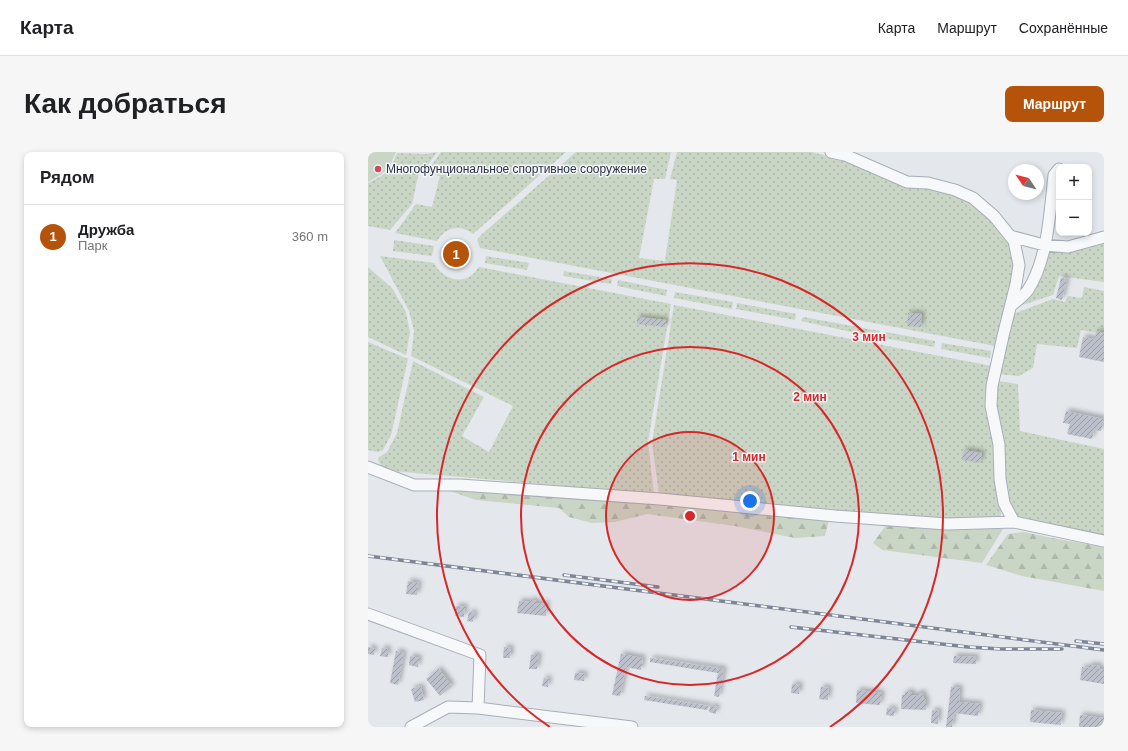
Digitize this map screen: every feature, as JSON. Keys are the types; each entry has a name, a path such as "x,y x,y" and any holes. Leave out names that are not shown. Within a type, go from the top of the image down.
{"street":[{"path":"831,152 845,155 907,182 934,185 955,190 967,195 973,198 994,216 1014,241 1019,265 1012,305 1003,336 992,386 991,406 999,446 1000,479 1004,504 1014,522"},
{"path":"1012,305 1027,291 1038,268 1048,224 1054,175 1056,173"},
{"path":"1010,236 1044,245 1068,247 1104,236"},
{"path":"368,467 414,485 460,485 660,499 835,516 947,524 1014,522 1104,541"},
{"path":"369,616 480,655 478,708"},
{"path":"411,727 448,707 478,708 612,726 632,727"}],"green space":[{"name":"Многофунциональное спортивное сооружение","path":"368,152 396,152 386,170 368,182"},
{"path":"437,152 423,172 419,172 412,204 390,230 368,226 368,183 387,172 397,153 426,154"},
{"path":"441,152 566,152 473,234 463,229 454,228 441,236 437,241 395,233 416,204 432,207 440,176 426,173"},
{"path":"576,152 671,152 665,179 654,179 639,258 665,261 677,180 670,179 677,152 811,152 845,160 916,187 953,193 973,203 994,222 1010,240 1015,265 1012,285 995,346 480,248 477,240 481,235"},
{"path":"394,240 434,246 432,256 393,251"},
{"path":"1104,240 1104,282 1059,276 1053,295 1016,307 1047,249"},
{"path":"456,245 463,248 466,255 463,262 456,265 449,262 446,255 449,248"},
{"path":"380,256 434,263 445,276 456,279 467,278 479,267 671,304 648,442 654,494 392,471 381,466 378,460 379,457 387,452 397,433 413,361 484,397 462,436 489,452 513,406 411,356 414,331 409,311"},
{"path":"486,256 529,263 527,270 485,263"},
{"path":"368,267 392,288 406,312 410,333 406,355 368,337"},
{"path":"564,271 612,279 611,284 563,276"},
{"path":"618,280 667,290 666,296 617,286"},
{"path":"1084,287 1104,291 1104,334 1081,330 1077,348 1037,344 1033,368 1019,376 998,374 1015,313 1053,299 1065,302 1068,296 1082,298"},
{"path":"675,292 733,302 732,309 674,298"},
{"path":"737,303 796,314 795,320 736,309"},
{"path":"674,305 992,366 1001,516 993,519 945,521 659,494 652,443"},
{"path":"803,317 880,331 879,338 801,321"},
{"path":"885,332 935,341 934,347 884,338"},
{"path":"368,342 408,359 391,435 383,450 378,452 368,450"},
{"path":"942,343 991,351 990,358 941,349"},
{"path":"998,381 1018,384 1020,431 1104,449 1104,537 1018,518 1007,499 997,406"},
{"path":"441,488 575,497 829,520 825,536 795,538 735,526 647,514 615,522 592,523 569,517 559,508 476,500"},
{"path":"887,524 942,529 1003,529 982,563 882,550 873,543"},
{"path":"1024,532 1104,547 1104,591 1022,576 986,565 1008,534"}],"building":[{"path":"1061,278 1067,279 1062,300 1056,298"},
{"path":"908,313 922,314 921,327 907,326"},
{"path":"637,317 666,320 665,327 637,324"},
{"path":"1096,331 1104,333 1104,362 1079,357 1083,337 1095,339"},
{"path":"1066,411 1104,419 1101,431 1094,430 1092,439 1067,434 1070,424 1063,423"},
{"path":"964,450 982,453 980,463 962,460"},
{"path":"408,581 419,583 417,595 406,594"},
{"path":"531,600 536,601 536,603 547,604 546,616 517,613 519,601 530,602"},
{"path":"456,606 465,607 464,617 455,616"},
{"path":"469,612 475,613 473,622 467,621"},
{"path":"368,647 375,649 374,655 368,654"},
{"path":"504,647 511,648 510,658 503,658"},
{"path":"382,648 388,649 388,657 380,656"},
{"path":"396,651 404,653 398,685 390,683"},
{"path":"621,654 643,658 641,670 626,667 620,696 612,695"},
{"path":"531,655 539,655 537,669 529,669"},
{"path":"410,656 419,658 418,667 409,665"},
{"path":"954,656 976,657 976,664 953,663"},
{"path":"650,658 724,669 719,697 714,696 718,673 650,662"},
{"path":"1089,665 1100,666 1099,669 1104,670 1104,684 1080,680 1082,667 1089,668"},
{"path":"439,669 452,686 440,696 426,679"},
{"path":"575,673 585,674 584,681 574,680"},
{"path":"544,678 549,679 548,687 542,686"},
{"path":"792,684 800,685 799,694 791,693"},
{"path":"421,686 424,700 415,702 411,689"},
{"path":"821,687 829,688 828,700 819,699"},
{"path":"951,687 960,688 959,702 980,704 978,716 954,713 952,727 946,727"},
{"path":"857,690 882,693 880,705 856,703"},
{"path":"905,692 912,692 912,695 917,696 917,693 924,693 923,698 926,698 926,710 901,709 902,695 905,695"},
{"path":"645,696 709,706 707,710 644,700"},
{"path":"710,706 717,707 716,714 709,712"},
{"path":"887,708 895,709 894,716 886,715"},
{"path":"932,710 939,711 938,724 931,723"},
{"path":"1031,710 1062,713 1061,725 1030,722"},
{"path":"1080,715 1104,718 1103,727 1079,727"}],"railway":[{"path":"368,556 1104,650"},
{"path":"564,575 658,587"},
{"path":"791,627 968,647 1001,649 1062,649"},
{"path":"1076,641 1104,644"}],"place":[{"name":"Многофунциональное спортивное сооружение","path":"378,169"},
{"name":"Дружба","path":"456,254"}]}
